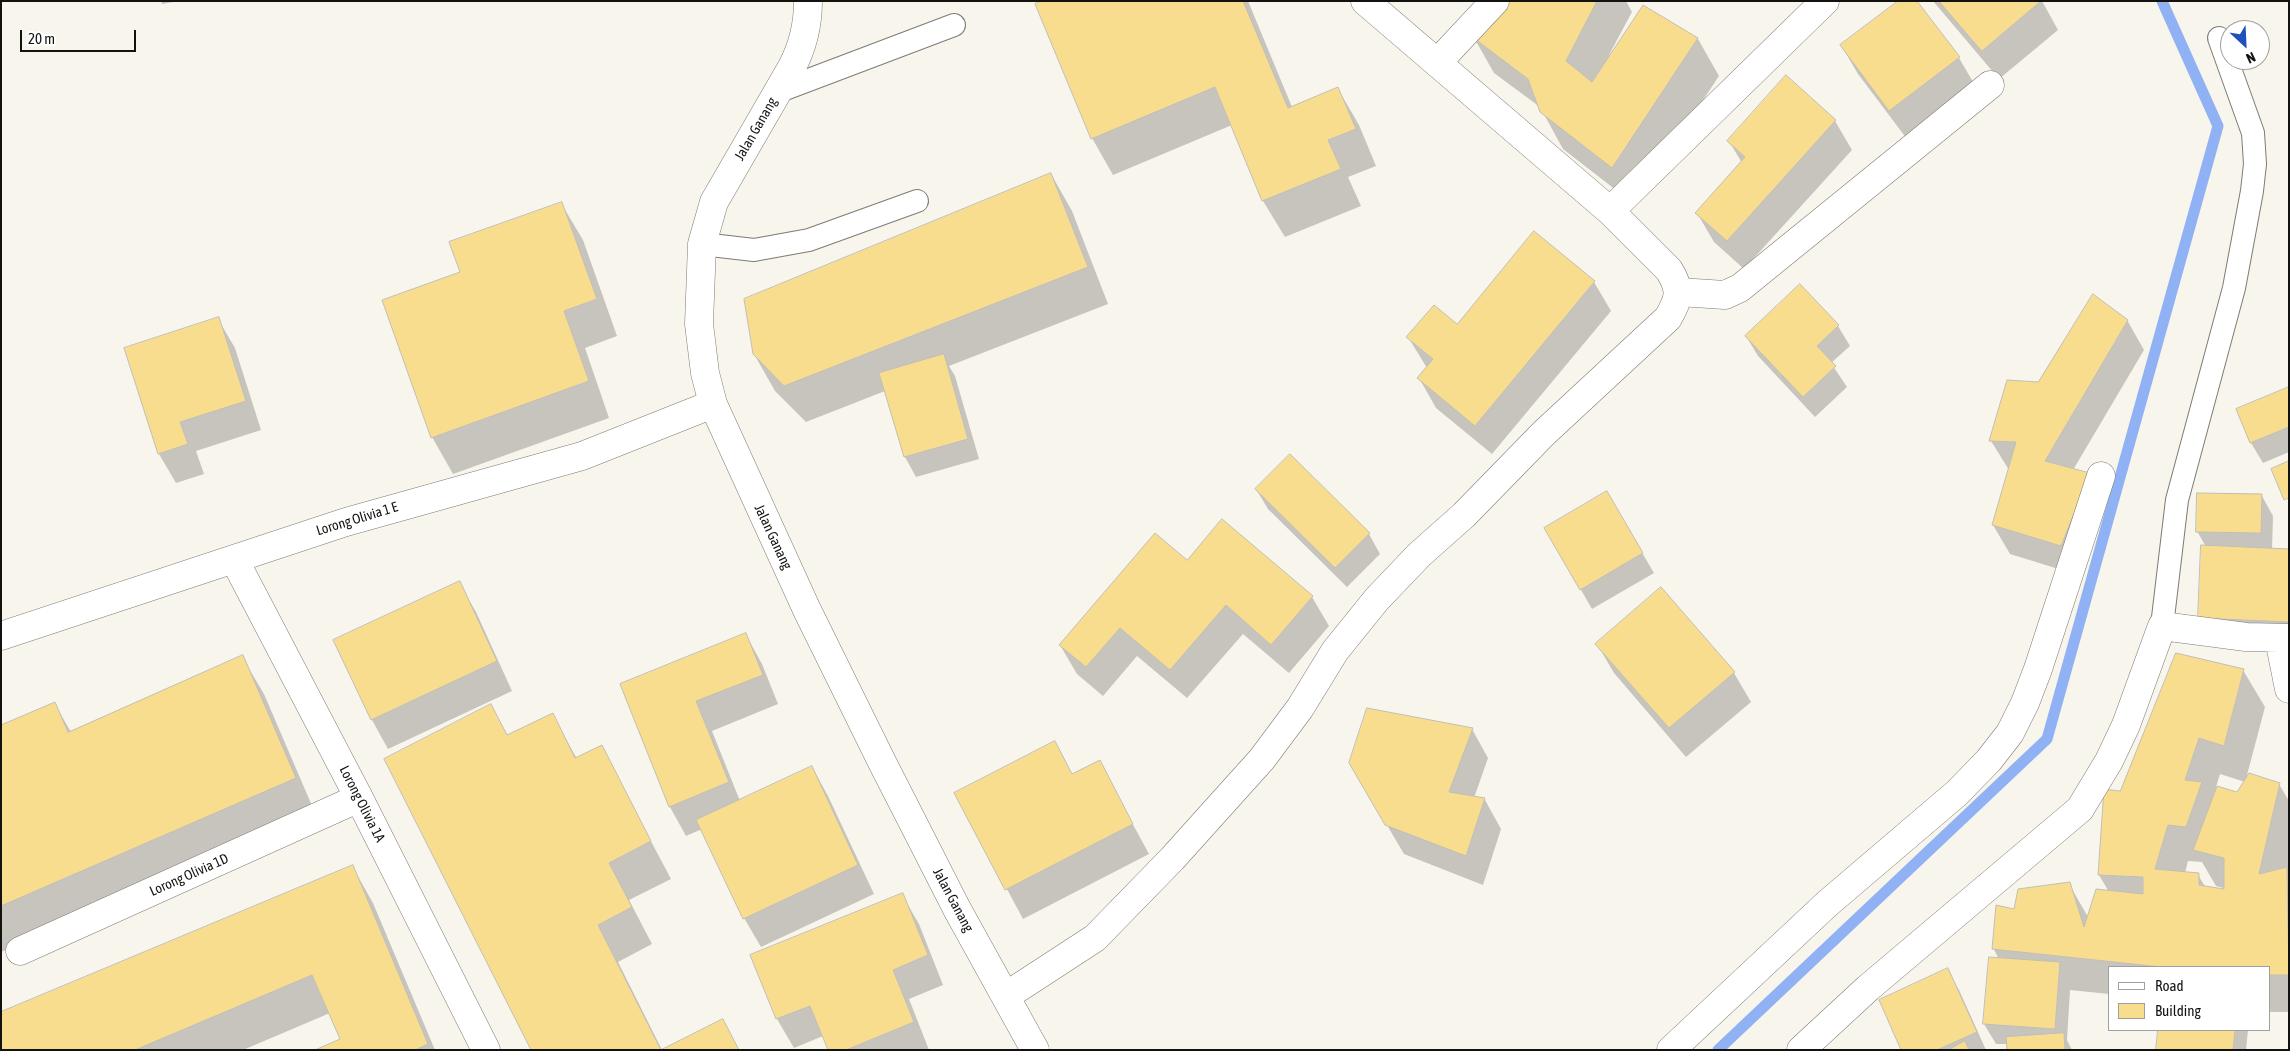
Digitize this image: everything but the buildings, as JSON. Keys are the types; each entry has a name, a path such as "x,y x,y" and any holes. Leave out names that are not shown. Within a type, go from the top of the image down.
{"street":[{"name":"Jalan Ganang","path":"808,1 808,16 803,46 714,202 702,244 699,324 705,373 713,404 807,610 957,909 1035,1050"},
{"path":"1006,996 1095,938 1172,859 1262,759 1300,708 1336,651 1377,599 1419,555 1464,515 1544,433 1668,318 1675,306 1679,292 1676,281 1669,270 1610,211 1365,1"},
{"path":"1437,62 1495,1"},
{"path":"1610,211 1825,1"},
{"path":"1679,292 1725,295 1740,288 1990,85"},
{"name":"Lorong Olivia 1 E","path":"1,636 346,522 582,456 713,404"},
{"path":"1670,1050 1828,903 1956,793 1989,760 2004,740 2025,703 2102,476"},
{"name":"Lorong Olivia 1A","path":"234,559 359,798 486,1050"},
{"path":"1801,1050 1876,982 2080,809 2109,761 2126,726 2162,626 2284,639 2289,689"},
{"name":"Lorong Olivia 1D","path":"20,951 359,798"}],"lane":[{"path":"777,92 954,25"},
{"path":"2162,626 2177,500 2234,288 2255,164 2253,133 2219,38"},
{"path":"702,244 754,250 809,240 917,201"}],"waterway":[{"path":"1718,1050 2047,739 2218,126 2162,1"}]}
